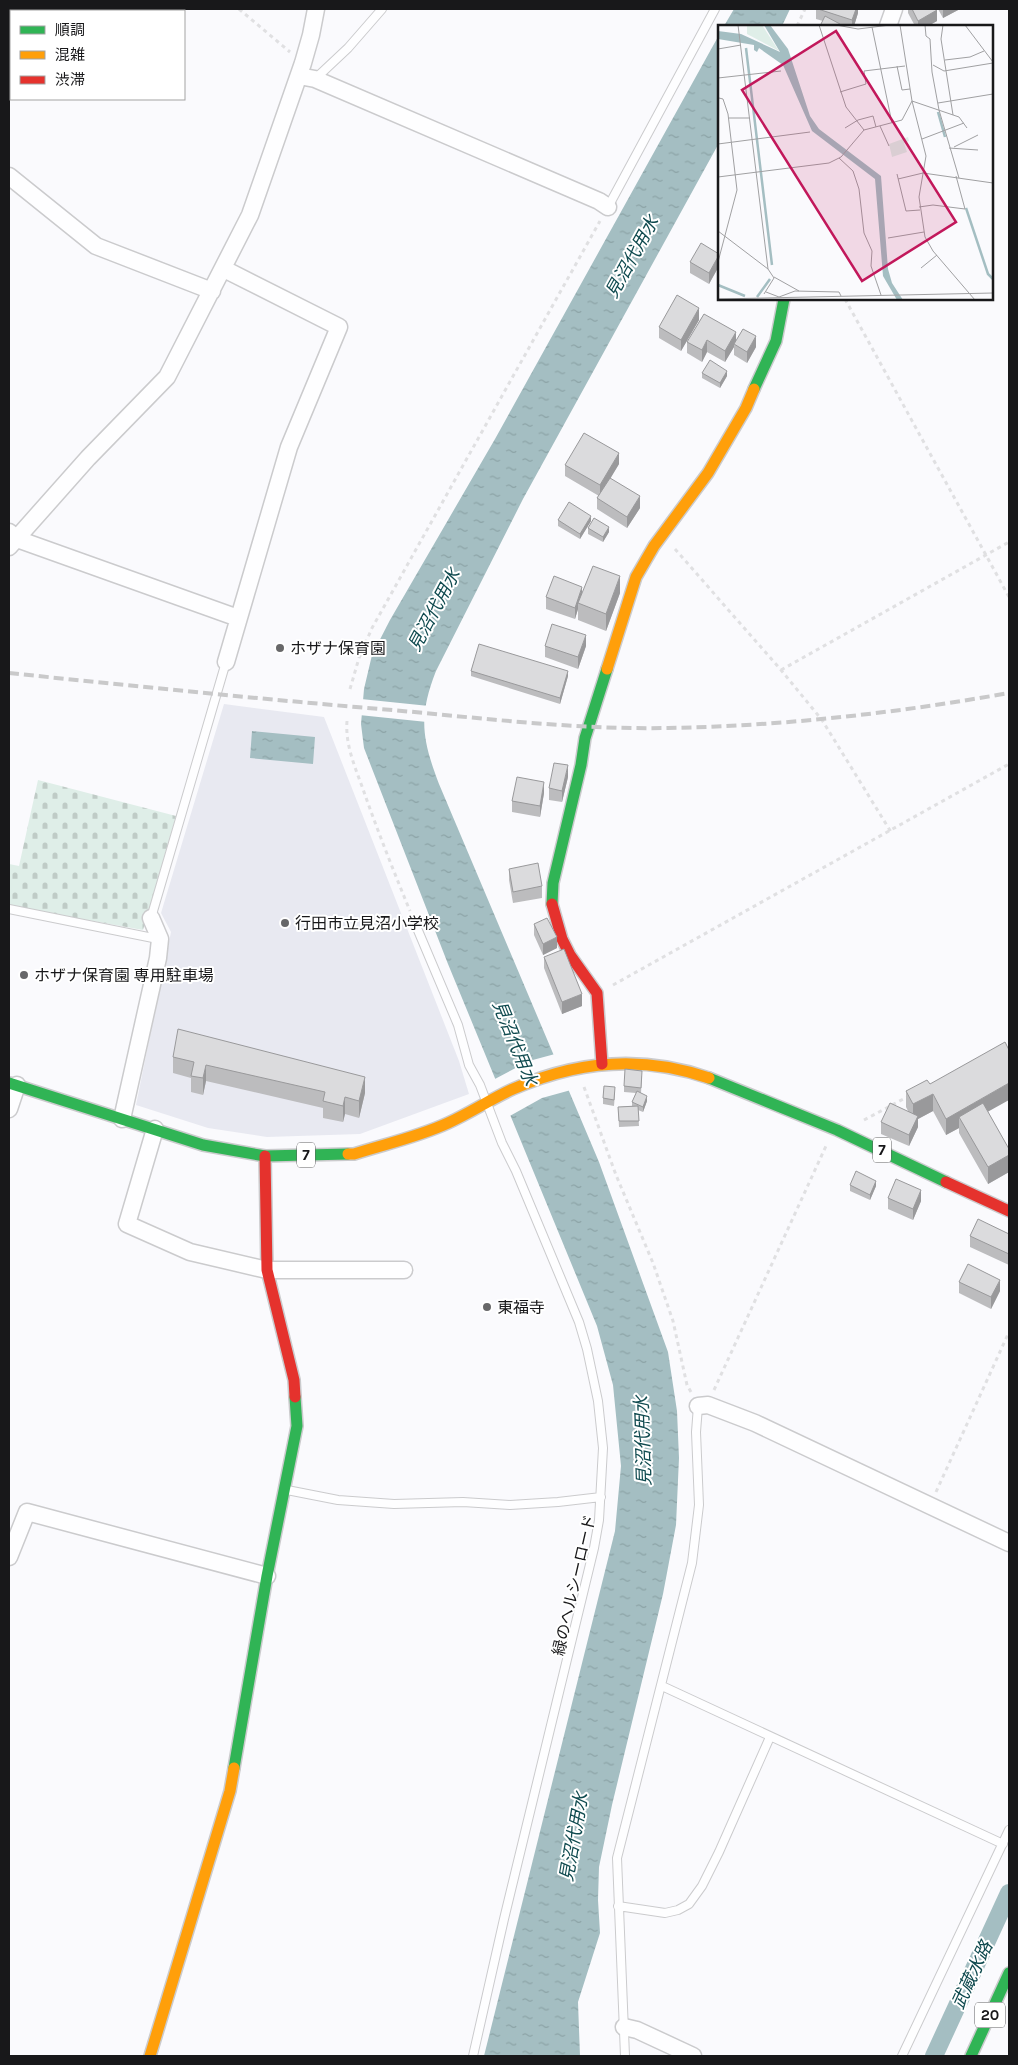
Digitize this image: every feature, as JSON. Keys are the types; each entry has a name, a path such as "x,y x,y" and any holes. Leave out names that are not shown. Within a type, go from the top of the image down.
{"street":[{"path":"238,618 11,540 167,377 250,215 306,73 316,9"},
{"path":"888,25 894,9"},
{"path":"306,73 599,201 608,207"},
{"path":"9,176 96,246 212,291"},
{"path":"224,269 339,327 289,447 226,662"},
{"path":"602,1064 597,993 570,955 562,939 552,908 553,883 582,765 585,738 592,711 598,700 636,578 648,556 708,473 746,408 776,341 784,300"},
{"path":"122,1119 160,939 151,918"},
{"name":"7","path":"13,1084 203,1145 265,1156 354,1154 449,1123 526,1083 575,1068 602,1064 652,1065 700,1075 833,1128 1009,1210"},
{"path":"9,1109 13,1084"},
{"path":"155,1129 127,1224 190,1252 267,1270 404,1270"},
{"path":"150,2056 230,1791 267,1576 297,1426 294,1389 267,1270 265,1156"},
{"path":"703,1405 755,1423 1009,1543"},
{"path":"9,1558 27,1512 267,1576"},
{"name":"20","path":"971,2056 1009,1973"},
{"path":"624,2027 637,2030 693,2056"}],"lane":[{"path":"306,73 348,48 382,9"},
{"path":"608,207 715,9"},
{"path":"151,918 226,662"},
{"path":"9,909 160,939"},
{"path":"414,921 458,1025 469,1065 490,1102 579,1322 596,1385 602,1432 601,1497 594,1548 504,1919 473,2056"},
{"path":"625,2056 617,1858 692,1563 698,1514 696,1432 703,1405"},
{"path":"284,1490 338,1500 394,1504 463,1502 510,1505 601,1497"},
{"path":"662,1686 1003,1844"},
{"path":"618,1906 665,1913 678,1910 689,1904 702,1886 719,1852 770,1737"},
{"path":"902,2056 1009,1830"}],"path":[{"path":"239,9 306,73"},
{"path":"798,25 806,9"},
{"path":"350,689 359,658 372,628 608,207"},
{"path":"846,300 1009,597"},
{"path":"663,535 781,670 832,734 891,832"},
{"path":"781,670 1009,542"},
{"path":"348,721 346,736 350,752 379,837 414,921"},
{"path":"597,993 891,832 1009,764"},
{"path":"1001,1047 1009,1042"},
{"path":"575,1068 653,1263 674,1321 687,1385 703,1405 833,1128"},
{"path":"853,1137 863,1120 915,1093"},
{"path":"930,1506 1009,1332"}],"shaded area":[{"name":"行田市立見沼小学校","path":"224,704 324,717 459,1061 469,1094 360,1134 267,1137 208,1128 136,1105 171,932 161,913"}],"green space":[{"path":"38,780 176,816 143,930 9,906 9,864 19,866"}],"water":[{"path":"734,9 790,9 782,25 725,25"},
{"name":"見沼代用水","path":"718,37 718,145 523,499 436,671 426,702 424,728 429,754 439,784 599,1162 668,1352 677,1411 679,1458 676,1525 663,1594 599,1867 600,1933 578,2002 580,2056 484,2056 615,1531 621,1466 613,1385 597,1326 448,964 364,748 361,724 364,689 372,655 390,620 495,439"},
{"path":"252,731 315,737 313,764 250,758"}],"pier":[{"path":"361,699 429,706 427,722 359,715"},
{"path":"555,1054 571,1090 542,1098 508,1117 493,1080 529,1061"}],"building":[{"path":"818,9 856,9 852,20"},
{"path":"912,9 937,9 937,10 918,21"},
{"path":"825,16 840,24 840,25 820,25"},
{"path":"701,243 718,253 709,273 690,262"},
{"path":"677,295 699,308 681,340 659,327"},
{"path":"704,314 736,332 725,351 707,340 702,350 687,342"},
{"path":"743,329 756,336 747,352 734,344"},
{"path":"710,360 727,371 720,383 702,373"},
{"path":"584,433 619,453 600,485 565,465"},
{"path":"610,478 640,496 627,517 597,498"},
{"path":"569,502 591,516 580,534 558,520"},
{"path":"594,518 609,527 603,537 588,528"},
{"path":"593,566 620,576 606,614 578,603"},
{"path":"554,576 582,587 575,608 546,597"},
{"path":"552,624 586,635 578,657 545,646"},
{"path":"479,644 568,671 560,698 471,671"},
{"path":"554,763 568,765 562,791 549,788"},
{"path":"517,777 544,782 540,806 512,801"},
{"path":"538,863 542,886 513,892 509,869"},
{"path":"547,918 557,937 543,944 534,924"},
{"path":"564,949 582,994 562,1002 544,957"},
{"path":"178,1029 365,1077 359,1101 345,1097 343,1106 323,1101 325,1092 206,1065 203,1078 191,1076 194,1062 173,1057"},
{"path":"1005,1042 1009,1050 1009,1083 946,1119 933,1094 913,1104 906,1091 927,1080 930,1084"},
{"path":"625,1069 642,1071 641,1088 624,1086"},
{"path":"604,1086 615,1087 614,1100 603,1098"},
{"path":"637,1091 647,1096 643,1107 632,1102"},
{"path":"890,1103 918,1116 909,1135 881,1122"},
{"path":"983,1103 1009,1149 1009,1155 988,1167 959,1117"},
{"path":"638,1106 639,1121 619,1121 618,1107"},
{"path":"856,1171 876,1181 870,1195 850,1185"},
{"path":"896,1179 921,1190 913,1209 888,1198"},
{"path":"978,1219 1009,1234 1009,1254 970,1236"},
{"path":"968,1264 1000,1280 991,1297 959,1282"}],"waterway":[{"name":"武蔵水路","path":"934,2056 1009,1893"}],"railway":[{"path":"9,673 512,721 629,728 711,727 797,721 924,707 1009,693"}],"traffic: fast":[{"path":"754,389 776,341 784,300"},
{"path":"552,904 553,883 581,765 585,738 607,669"},
{"path":"709,1078 837,1130 946,1182"},
{"path":"9,1083 203,1145 265,1156 348,1154"},
{"path":"234,1768 267,1576 297,1426 295,1397"},
{"path":"971,2056 1009,1973"}],"traffic: slow":[{"path":"607,669 636,577 654,546 708,473 746,408 754,389"},
{"path":"348,1154 354,1154 437,1128 513,1089 561,1072 610,1064 635,1064 659,1066 709,1078"},
{"path":"150,2056 230,1791 234,1768"}],"traffic: jam":[{"path":"552,904 562,939 570,955 597,993 602,1064"},
{"path":"265,1156 267,1270 294,1380 295,1397"},
{"path":"946,1182 1009,1211"}],"place":[{"name":"ホザナ保育園","path":"280,648"},
{"name":"行田市立見沼小学校","path":"285,923"},
{"name":"ホザナ保育園 専用駐車場","path":"24,975"},
{"name":"東福寺","path":"487,1307"}]}
